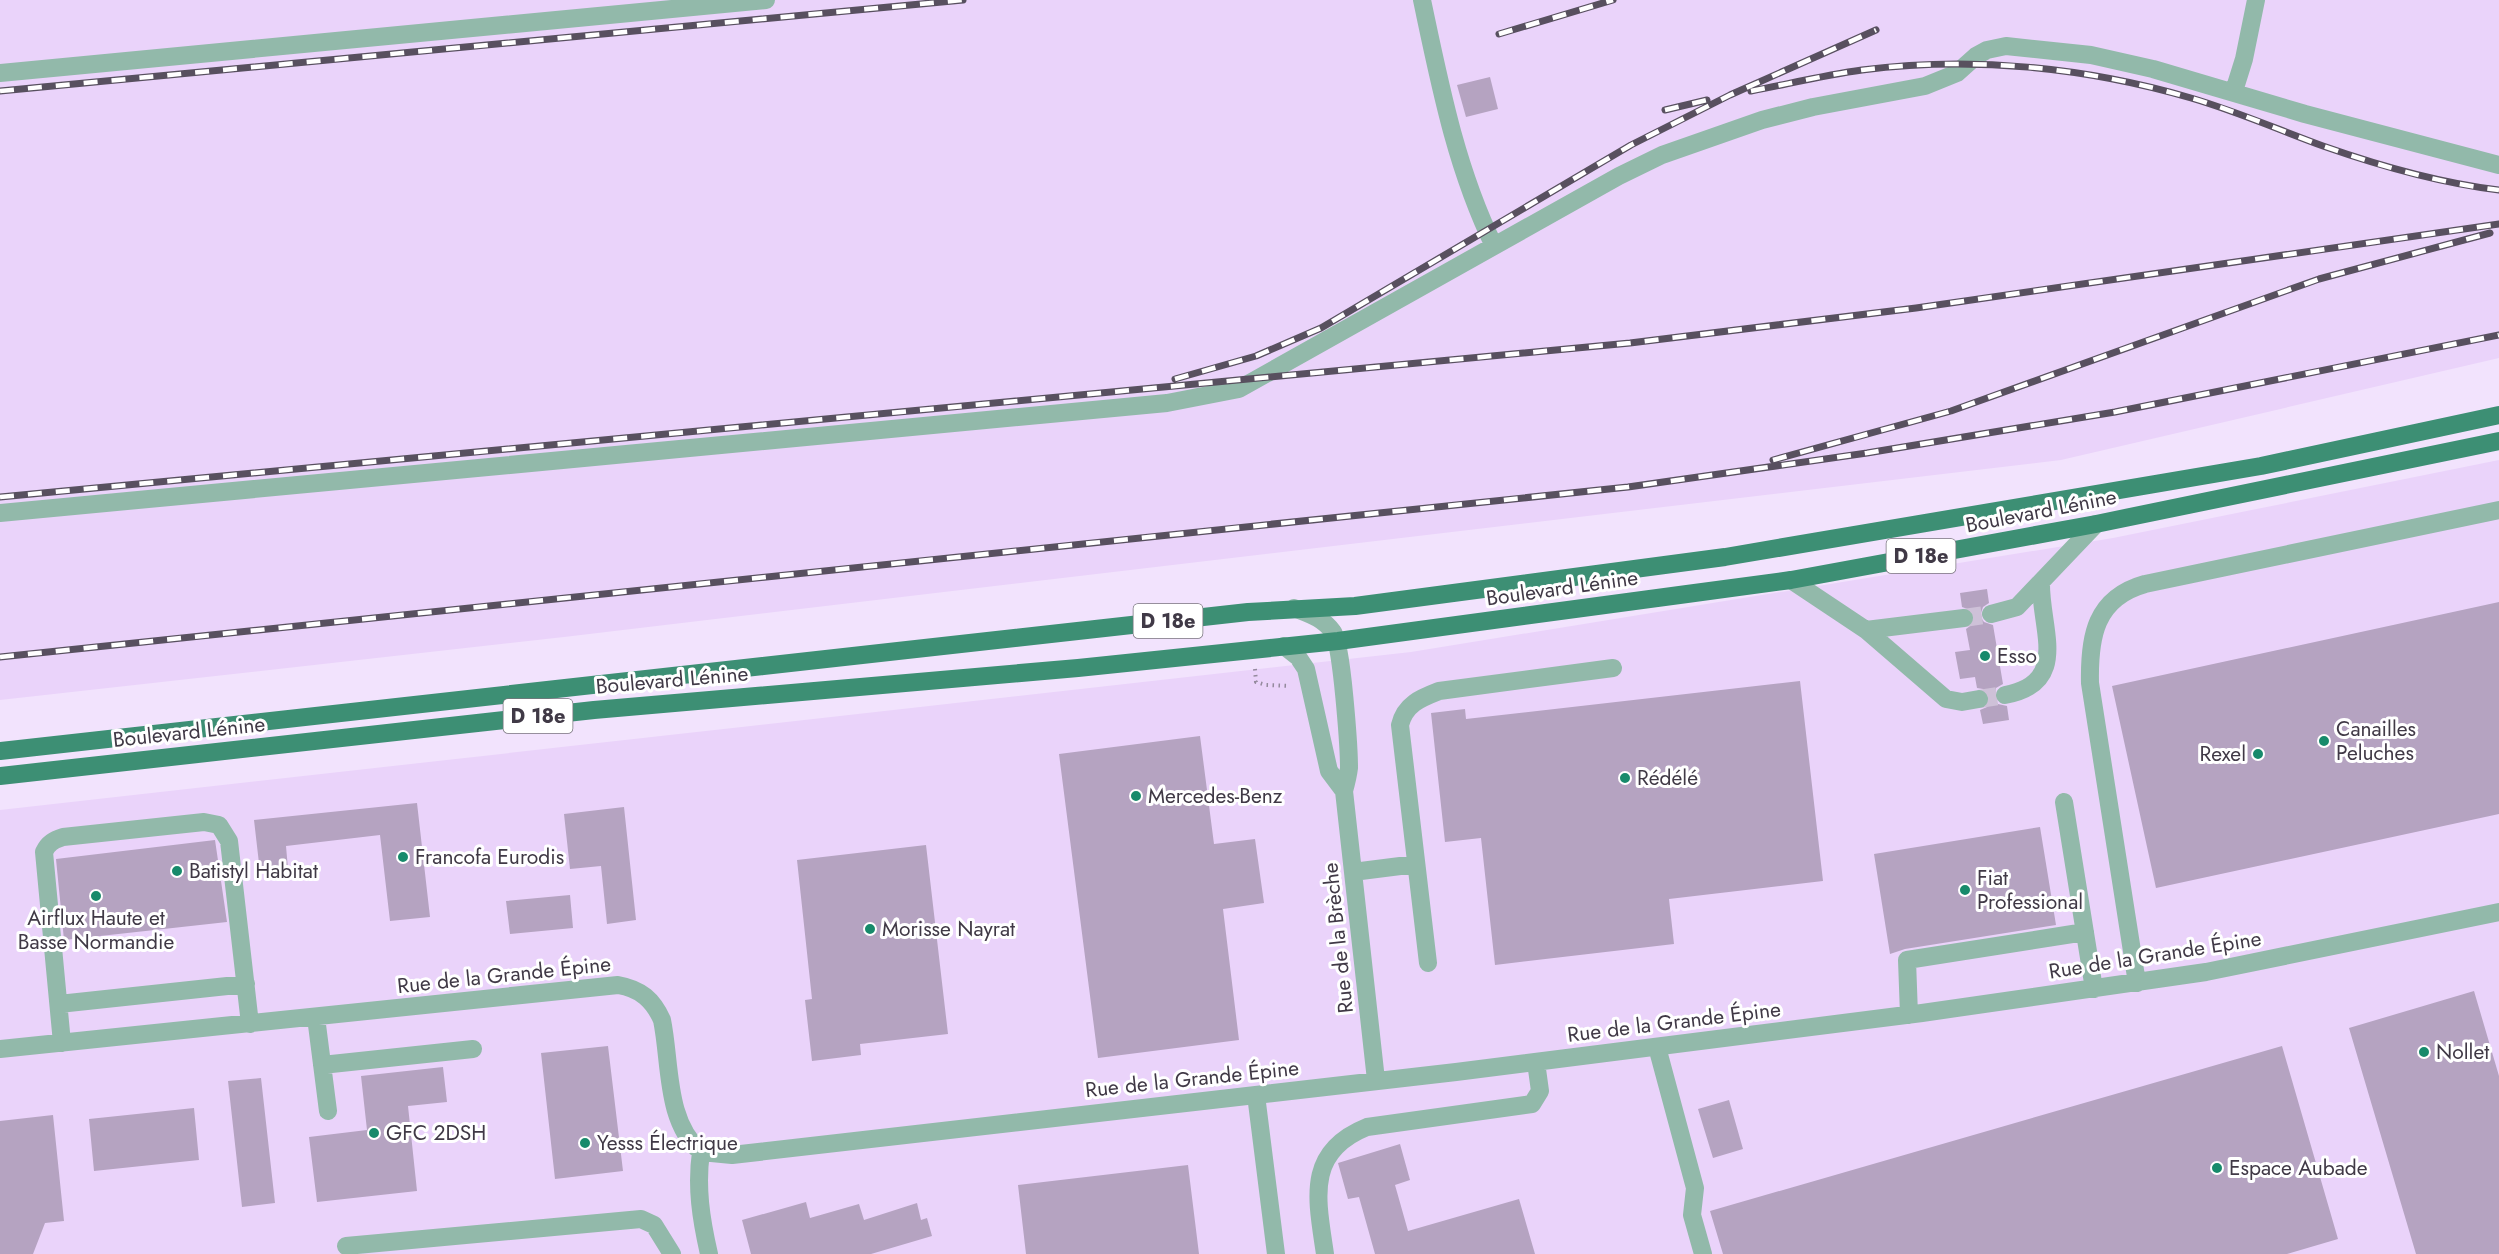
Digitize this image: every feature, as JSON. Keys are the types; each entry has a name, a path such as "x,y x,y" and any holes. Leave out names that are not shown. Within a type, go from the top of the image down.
{"main road":[{"name":"Boulevard Lénine","path":"0,751 1294,608 1355,606 1725,556 2098,495 2261,466 2499,415"},
{"name":"Boulevard Lénine","path":"0,776 594,710 1078,668 1314,643 1791,580 2096,524 2499,441"}],"street":[{"path":"0,74 766,0"},
{"path":"1422,0 1447,119 1460,165 1494,246"},
{"path":"2234,91 2244,58 2256,0"},
{"path":"0,513 1167,403 1214,395 1239,389 1662,155 1773,117 1813,107 1925,86 1957,73 1976,56 1987,50 2006,46 2033,47 2091,55 2234,91 2315,117 2499,165"},
{"path":"2137,983 2090,683 2094,637 2102,611 2121,593 2145,584 2499,510"},
{"path":"1991,614 2017,607 2096,524"},
{"path":"1791,580 1866,630 1946,699 1962,702 1979,699"},
{"path":"2005,695 2024,690 2045,672 2048,652 2041,584"},
{"name":"Boulevard Lénine","path":"1314,643 1326,624 1335,616 1355,606"},
{"path":"1294,608 1316,616 1326,624 1338,640"},
{"path":"1866,630 1964,618"},
{"name":"Rue de la Brèche","path":"1338,640 1349,769 1344,791 1377,1080"},
{"name":"Rue de la Brèche","path":"1314,643 1306,669 1329,771 1344,791"},
{"path":"1284,646 1298,657 1306,669"},
{"path":"1428,963 1400,724 1402,714 1421,698 1439,691 1612,668"},
{"path":"2064,801 2094,989"},
{"path":"63,1043 44,852 53,840 63,837 204,822 219,825 229,841 250,1024"},
{"path":"1353,872 1416,864"},
{"name":"Rue de la Grande Épine","path":"0,1049 618,986 633,988 656,1007 662,1020 677,1117 684,1134 701,1152 732,1155 1536,1062 1909,1015 2137,983 2274,960 2499,912"},
{"path":"1909,1015 1907,960 2085,932"},
{"path":"59,1004 246,984"},
{"path":"316,1017 328,1111"},
{"path":"1657,1047 1695,1188 1692,1215 1703,1254"},
{"path":"322,1065 472,1049"},
{"path":"1325,1254 1319,1209 1319,1187 1326,1156 1335,1146 1352,1133 1376,1125 1532,1104 1540,1091 1536,1062"},
{"path":"1256,1095 1276,1254"},
{"path":"701,1152 698,1184 701,1220 709,1254"},
{"path":"346,1246 379,1249 641,1219 654,1225 672,1254"}],"shaded area":[{"path":"0,0 2499,0 2499,358 2061,460 564,637 0,700"},
{"path":"2499,460 2499,1254 0,1254 0,810 1411,652 2113,538"}],"building":[{"path":"1490,77 1498,109 1466,117 1457,85"},
{"path":"1987,589 1989,603 1983,607 1980,616 1984,622 1993,625 2003,684 1996,688 1994,698 1998,704 2007,706 2009,720 1983,724 1980,710 1987,707 1990,696 1983,689 1977,688 1975,677 1960,679 1955,652 1970,650 1966,629 1974,623 1975,617 1973,611 1962,607 1960,593"},
{"path":"2499,602 2499,814 2156,888 2112,686"},
{"name":"Rédélé","path":"1800,681 1823,881 1669,899 1674,944 1495,965 1481,838 1445,842 1431,713 1465,709 1466,719"},
{"name":"Mercedes-Benz","path":"1200,736 1214,844 1255,839 1264,903 1223,909 1239,1040 1098,1058 1059,754"},
{"name":"Francofa Eurodis","path":"417,803 430,917 390,921 380,835 286,846 288,869 260,872 254,820"},
{"path":"624,807 636,920 607,924 601,866 570,869 564,814"},
{"name":"Fiat Professional","path":"2040,827 2056,925 1905,949 1890,954 1874,854"},
{"path":"215,840 227,922 64,940 56,859"},
{"name":"Morisse Nayrat","path":"926,845 948,1034 860,1044 861,1055 812,1061 805,1000 812,999 797,860"},
{"path":"570,895 573,928 510,934 506,901"},
{"name":"Nollet","path":"2474,991 2499,1076 2499,1254 2416,1254 2349,1028"},
{"path":"608,1046 623,1171 555,1179 541,1053"},
{"path":"2282,1046 2338,1239 2287,1254 1723,1254 1710,1211"},
{"name":"GFC 2DSH","path":"443,1067 447,1102 408,1106 417,1191 317,1202 309,1137 367,1130 361,1076"},
{"path":"261,1078 275,1203 242,1207 228,1081"},
{"path":"1729,1100 1743,1149 1713,1158 1698,1109"},
{"path":"194,1108 199,1160 94,1171 89,1119"},
{"path":"53,1115 64,1221 45,1223 33,1254 0,1254 0,1121"},
{"path":"1400,1144 1410,1180 1395,1185 1408,1231 1519,1199 1535,1254 1375,1254 1359,1197 1348,1199 1338,1163"},
{"path":"1188,1165 1199,1254 1026,1254 1018,1185"},
{"path":"806,1202 810,1218 859,1204 864,1220 917,1203 921,1220 927,1218 932,1236 871,1254 751,1254 742,1220"}],"tunnel":[{"path":"1964,618 1991,614"},
{"path":"1979,699 2005,695"}],"railway":[{"path":"0,91 963,0"},
{"path":"1499,34 1613,0"},
{"path":"1175,379 1256,356 1321,328 1631,145 1730,95 1876,30"},
{"path":"1751,91 1848,72 1903,66 1986,65 2069,72 2151,87 2191,98 2388,167 2454,183 2499,190"},
{"path":"1665,110 1707,100"},
{"path":"0,497 1630,343 1916,308 2499,224"},
{"path":"1773,460 1951,411 2319,279 2490,233"},
{"path":"0,657 1628,487 1867,453 2115,412 2499,335"}],"place":[{"name":"Esso","path":"1985,656"},
{"name":"Canailles Peluches","path":"2324,741"},
{"name":"Rexel","path":"2258,754"},
{"name":"Rédélé","path":"1625,778"},
{"name":"Mercedes-Benz","path":"1136,796"},
{"name":"Francofa Eurodis","path":"403,857"},
{"name":"Batistyl Habitat","path":"177,871"},
{"name":"Fiat Professional","path":"1965,890"},
{"name":"Airflux Haute et Basse Normandie","path":"96,896"},
{"name":"Morisse Nayrat","path":"870,929"},
{"name":"Nollet","path":"2424,1052"},
{"name":"GFC 2DSH","path":"374,1133"},
{"name":"Yesss Électrique","path":"585,1143"},
{"name":"Espace Aubade","path":"2217,1168"}]}
